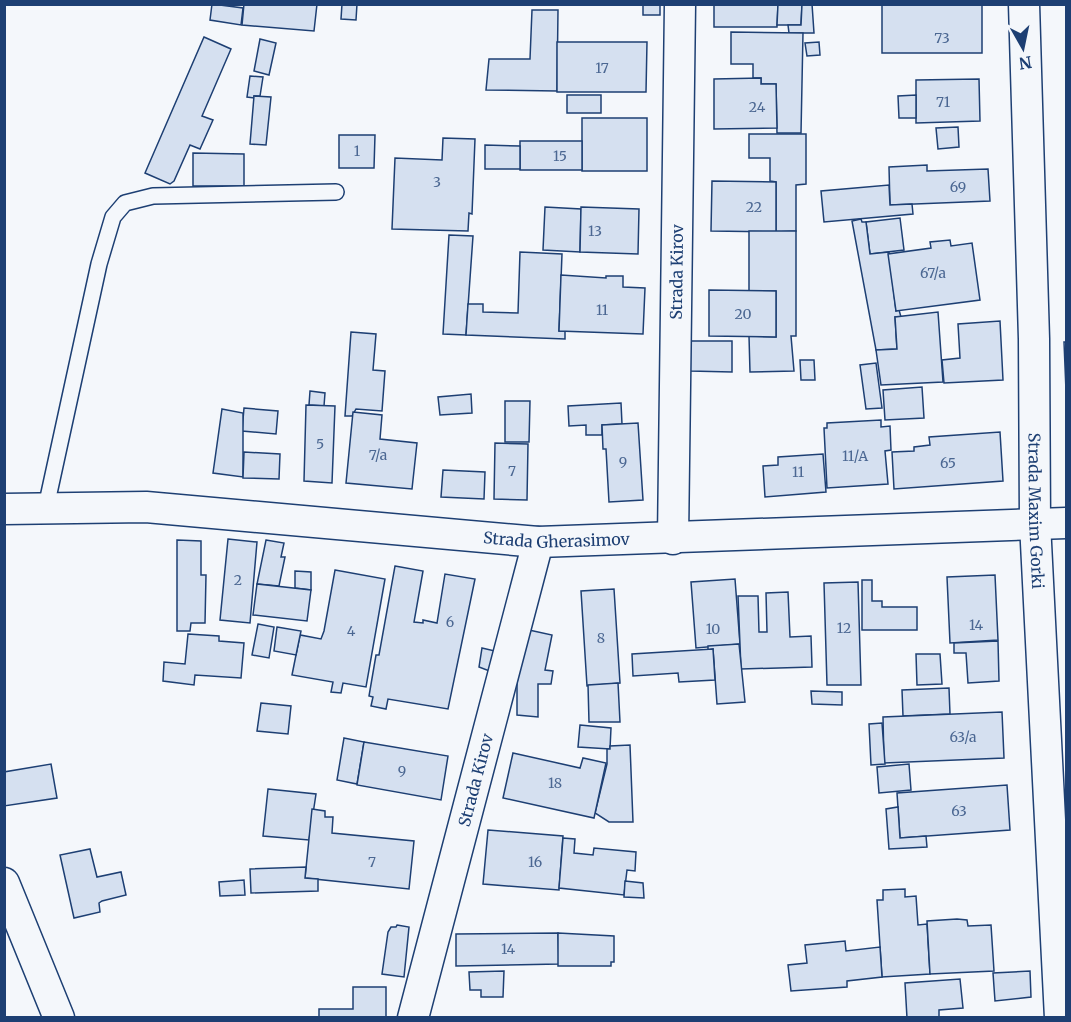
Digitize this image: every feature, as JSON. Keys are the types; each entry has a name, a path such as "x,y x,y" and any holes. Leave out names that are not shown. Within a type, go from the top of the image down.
{"street":[{"name":"Strada Kirov","path":"673,539 680,4"},
{"name":"Strada Maxim Gorki","path":"1024,4 1034,339 1035,523 1060,1017"},
{"name":"Strada Gherasimov","path":"4,509 146,507 538,542 673,539 1066,523"},
{"name":"Strada Kirov","path":"413,1017 538,542"},
{"path":"4,883 59,1017"}],"lane":[{"path":"46,507 99,264 113,217 125,203 153,196 336,192"}],"building":[{"path":"212,4 243,8 241,25 210,20"},
{"path":"244,4 317,4 314,31 242,25"},
{"path":"342,4 357,4 356,20 341,19"},
{"path":"643,4 660,4 660,15 643,15"},
{"path":"714,4 778,4 777,27 714,27"},
{"path":"778,4 802,4 801,25 777,25"},
{"path":"802,4 812,4 814,33 789,33 788,25 801,25"},
{"path":"882,4 982,4 982,53 882,53"},
{"path":"532,10 558,10 557,91 486,90 489,59 530,59"},
{"path":"731,32 803,33 801,133 777,133 776,84 761,84 761,78 753,78 753,64 731,64"},
{"path":"204,37 231,49 202,116 213,120 200,149 190,145 174,181 170,184 145,173"},
{"path":"260,39 276,43 269,75 254,71"},
{"path":"557,42 647,42 646,92 557,92"},
{"path":"819,42 820,55 807,56 805,43"},
{"path":"250,76 263,77 260,96 254,96 254,98 247,97"},
{"path":"761,78 761,84 776,84 777,128 714,129 714,79"},
{"path":"979,79 980,121 916,123 916,80"},
{"path":"567,95 601,95 601,113 567,113"},
{"path":"916,95 916,118 899,118 898,96"},
{"path":"254,96 271,97 266,145 250,144"},
{"path":"582,118 647,118 647,171 582,171"},
{"path":"958,127 959,147 938,149 936,128"},
{"path":"749,134 806,134 806,184 796,185 796,231 776,232 776,182 770,181 770,158 749,158"},
{"path":"339,135 375,135 374,168 339,168"},
{"path":"443,138 475,139 472,214 469,213 468,231 392,229 395,158 442,160"},
{"path":"520,141 582,141 582,170 520,170"},
{"path":"485,145 520,146 520,169 485,169"},
{"path":"193,153 244,154 244,186 193,186"},
{"path":"927,165 927,171 988,169 990,201 890,205 889,167"},
{"path":"712,181 776,182 776,232 711,231"},
{"path":"889,185 890,205 912,204 913,214 824,222 821,191"},
{"path":"545,207 581,209 580,252 543,250"},
{"path":"581,207 639,209 638,254 580,252"},
{"path":"900,218 904,250 870,254 866,222"},
{"path":"861,219 862,222 866,222 870,254 889,252 896,311 899,310 901,317 895,317 897,349 876,350 852,221"},
{"path":"749,231 796,231 796,336 791,336 794,371 750,372 749,336 776,337 776,291 749,291"},
{"path":"449,235 473,236 466,335 443,334"},
{"path":"950,240 951,246 972,243 980,300 896,311 888,254 931,248 930,242"},
{"path":"520,252 562,254 559,331 565,331 565,339 466,335 468,304 483,304 483,312 518,313"},
{"path":"561,275 606,278 606,276 623,276 623,287 645,288 643,334 559,331"},
{"path":"709,290 776,291 776,337 709,336"},
{"path":"938,312 943,382 881,385 876,350 897,349 895,317"},
{"path":"1000,321 1003,380 944,383 942,360 960,358 958,324"},
{"path":"351,332 376,334 373,370 385,371 382,411 356,409 352,416 345,416"},
{"path":"690,341 732,341 732,372 690,371"},
{"path":"1064,342 1066,342 1066,391"},
{"path":"800,360 814,360 815,380 801,380"},
{"path":"876,363 882,408 866,409 860,365"},
{"path":"922,387 924,418 885,420 883,390"},
{"path":"310,391 325,393 324,406 309,405"},
{"path":"471,394 472,413 440,415 438,397"},
{"path":"505,401 530,401 529,442 505,442"},
{"path":"621,403 622,424 602,425 602,435 586,435 586,425 569,426 568,406"},
{"path":"306,405 335,406 332,483 304,481"},
{"path":"244,408 278,411 276,434 242,431"},
{"path":"222,409 243,413 243,477 213,473"},
{"path":"353,412 382,415 380,439 417,443 412,489 346,483"},
{"path":"881,420 881,427 890,426 891,450 885,451 888,484 827,488 824,428 827,428 827,423"},
{"path":"638,423 643,500 609,502 606,449 603,449 602,425"},
{"path":"1000,432 1003,481 894,489 892,452 914,451 914,447 930,445 929,437"},
{"path":"495,443 528,444 527,500 494,499"},
{"path":"244,452 280,454 279,479 243,478"},
{"path":"823,454 826,492 765,497 763,466 778,465 778,457"},
{"path":"443,470 485,472 484,499 441,497"},
{"path":"228,539 257,542 250,623 220,620"},
{"path":"177,540 201,541 201,575 206,575 205,623 191,623 190,631 177,631"},
{"path":"266,540 284,543 281,557 285,557 279,586 257,584"},
{"path":"395,566 423,571 414,622 423,623 423,620 437,623 445,574 475,579 448,709 388,699 386,709 371,706 373,697 369,696 376,655 379,655"},
{"path":"335,570 385,579 366,687 343,683 341,693 331,692 333,682 292,675 300,635 321,639"},
{"path":"295,571 311,572 311,590 295,588"},
{"path":"995,575 998,640 950,643 947,577"},
{"path":"735,579 740,644 696,648 691,582"},
{"path":"862,580 872,580 872,601 882,601 882,607 917,607 917,630 862,630"},
{"path":"858,582 861,685 827,685 824,583"},
{"path":"257,584 311,590 307,621 253,615"},
{"path":"614,589 620,683 587,686 581,591"},
{"path":"788,592 790,637 811,636 812,667 741,669 738,596 758,596 759,632 767,632 766,593"},
{"path":"258,624 274,627 269,658 252,655"},
{"path":"277,627 301,631 296,655 274,651"},
{"path":"529,630 552,635 545,670 553,671 551,684 538,684 538,717 517,715 517,682"},
{"path":"188,634 219,636 219,641 244,643 241,678 195,675 194,685 163,681 164,662 185,664"},
{"path":"998,641 999,681 968,683 966,653 954,653 954,643"},
{"path":"739,644 745,702 717,704 713,649 708,650 708,646"},
{"path":"482,648 495,651 492,672 479,667"},
{"path":"713,649 715,680 679,682 678,673 633,676 632,654"},
{"path":"916,654 940,654 942,684 917,685"},
{"path":"618,683 620,722 589,722 588,685"},
{"path":"949,688 950,714 903,716 902,690"},
{"path":"811,691 842,692 842,705 812,704"},
{"path":"261,703 291,706 288,734 257,731"},
{"path":"1002,712 1004,758 884,763 883,717"},
{"path":"882,723 885,764 871,765 869,724"},
{"path":"580,725 611,728 610,749 578,747"},
{"path":"344,738 364,742 357,784 337,780"},
{"path":"364,742 448,756 441,800 357,785"},
{"path":"630,745 633,822 609,822 595,813 607,764 607,749 610,749 610,746"},
{"path":"513,753 580,768 583,758 606,763 594,818 503,798"},
{"path":"51,764 57,798 4,806 4,772"},
{"path":"909,764 911,790 879,793 877,767"},
{"path":"1007,785 1010,830 900,838 897,793"},
{"path":"268,789 316,794 309,840 263,836"},
{"path":"898,807 900,838 926,836 927,847 889,849 886,809"},
{"path":"312,809 325,811 325,817 333,817 332,833 414,841 409,889 305,878"},
{"path":"488,830 563,836 559,890 483,884"},
{"path":"563,838 575,839 574,853 593,855 594,848 636,852 635,871 627,870 624,895 559,888"},
{"path":"90,849 97,877 121,872 126,895 102,901 99,903 100,912 74,918 60,855"},
{"path":"306,867 305,878 318,879 318,891 251,893 250,869"},
{"path":"244,880 245,895 220,896 219,882"},
{"path":"625,881 643,883 644,898 624,897"},
{"path":"905,889 905,897 916,896 918,925 927,924 930,974 882,977 877,900 883,900 883,890"},
{"path":"967,920 968,926 991,925 994,971 930,974 927,921"},
{"path":"397,925 409,927 404,977 382,974 388,932 391,927"},
{"path":"558,933 559,964 456,966 456,934"},
{"path":"558,933 614,936 614,962 611,962 611,966 558,966"},
{"path":"845,941 846,951 880,947 882,977 847,981 847,987 791,991 788,965 807,963 805,945"},
{"path":"504,971 503,997 481,997 481,990 470,990 469,972"},
{"path":"1030,971 1031,997 995,1001 993,973"},
{"path":"960,979 963,1008 939,1010 939,1018 907,1018 905,983"},
{"path":"353,987 386,987 386,1018 319,1018 319,1009 353,1009"}]}
